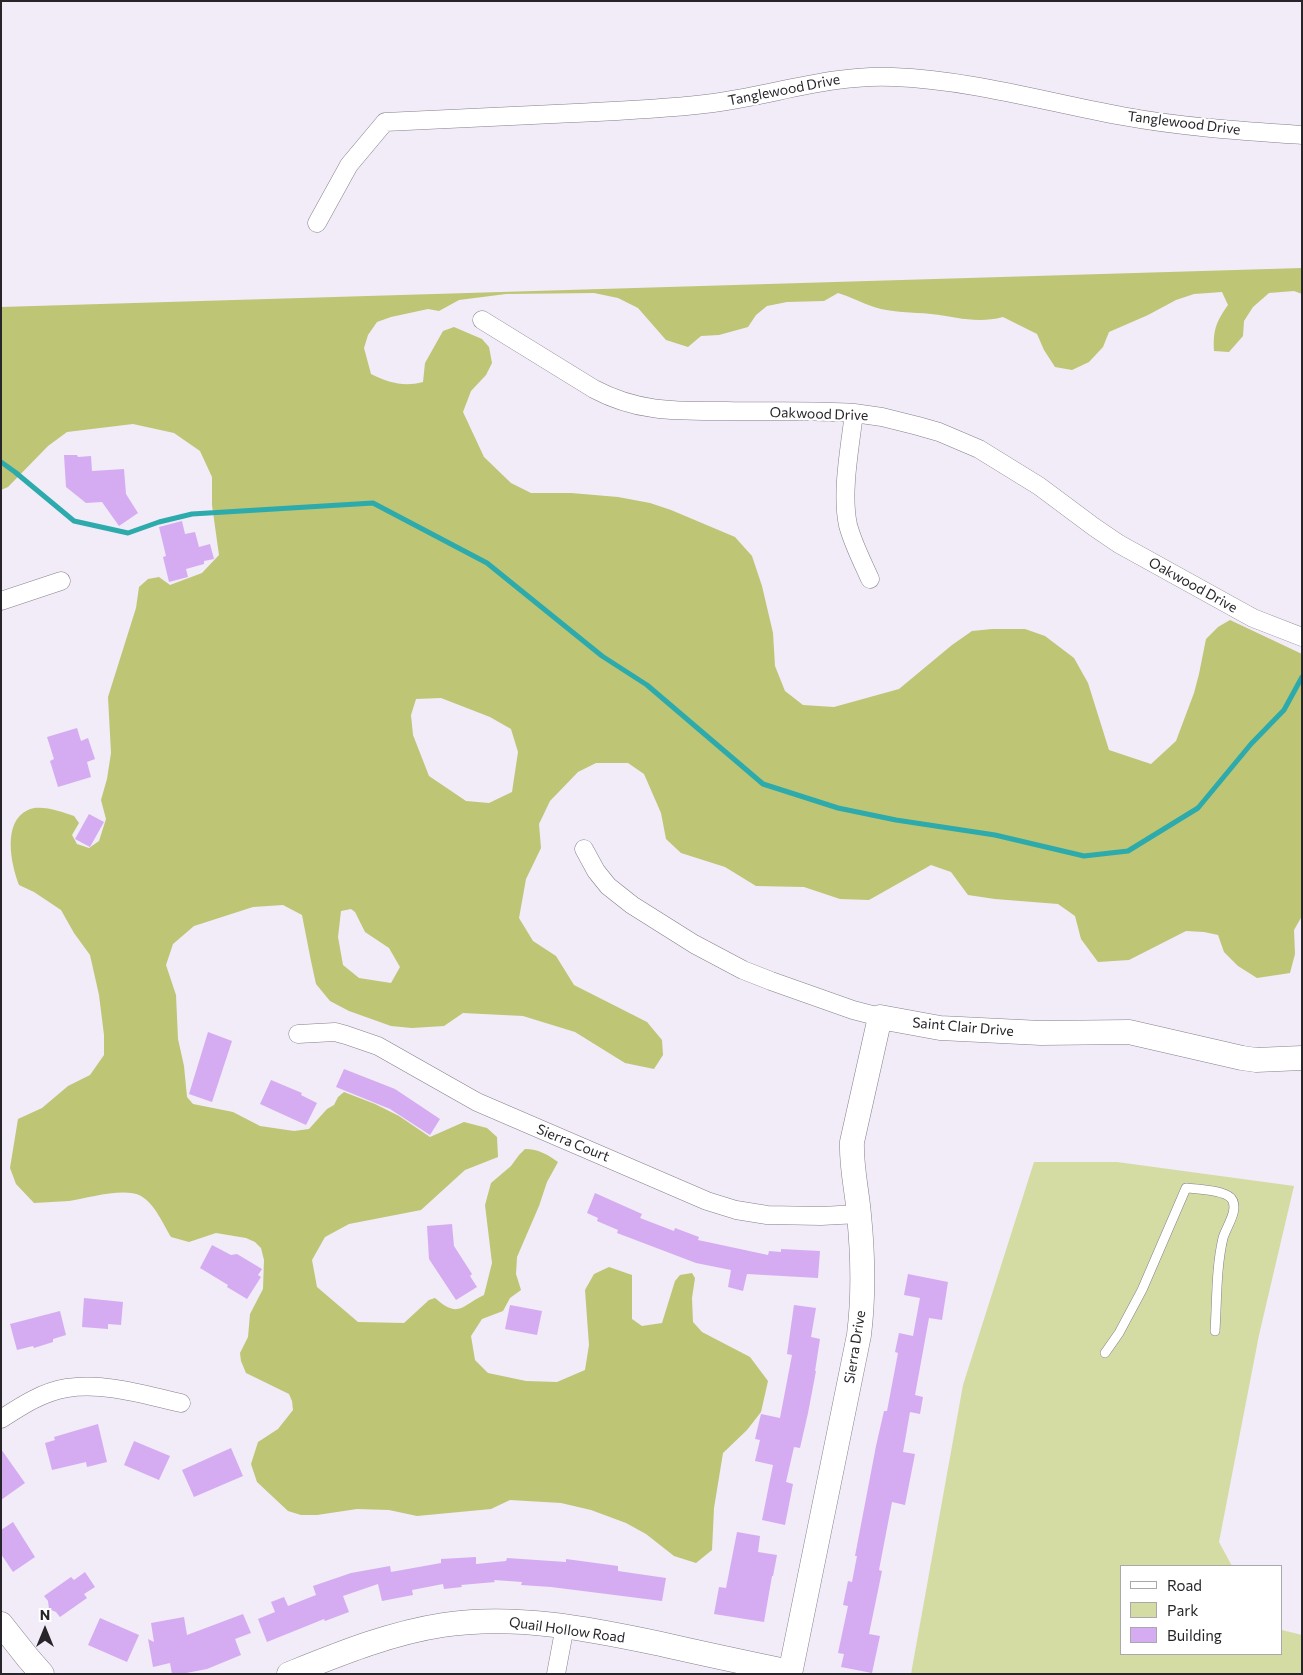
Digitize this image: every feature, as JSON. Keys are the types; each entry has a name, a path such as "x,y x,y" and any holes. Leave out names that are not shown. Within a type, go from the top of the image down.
{"street":[{"name":"Tanglewood Drive","path":"317,223 349,165 385,122 688,106 740,99 808,84 858,77 892,77 954,82 1123,116 1179,124 1302,136"},
{"name":"Oakwood Drive","path":"482,320 611,398 629,404 676,411 854,414 882,417 939,432 979,449 1039,486 1119,544 1253,618 1302,637"},
{"path":"854,414 848,466 846,512 852,538 870,579"},
{"path":"1,601 61,581"},
{"name":"Saint Clair Drive","path":"584,849 596,871 608,886 632,905 694,944 743,970 853,1010 940,1028 1041,1032 1123,1031 1161,1038 1242,1058 1256,1060 1302,1058"},
{"name":"Sierra Drive","path":"790,1673 859,1335 863,1278 859,1214 852,1162 852,1142 880,1017"},
{"name":"Sierra Court","path":"298,1034 335,1032 369,1043 395,1055 442,1084 506,1116 707,1201 736,1210 783,1216 859,1214"},
{"path":"1,1419 32,1400 66,1388 104,1388 181,1403"},
{"name":"Quail Hollow Road","path":"293,1673 389,1637 409,1632 445,1625 508,1621 565,1626 602,1632 790,1673"},
{"path":"1,1624 42,1674"},
{"path":"556,1674 565,1626"}],"lane":[{"path":"1105,1353 1119,1333 1142,1290 1186,1188 1212,1191 1226,1195 1234,1205 1221,1250 1215,1331"}],"green space":[{"path":"1302,268 1302,294 1294,291 1269,293 1253,307 1244,321 1243,336 1229,352 1214,351 1216,326 1228,305 1222,292 1194,294 1176,300 1109,332 1103,347 1089,362 1072,370 1055,367 1044,350 1037,334 1003,317 975,320 888,310 874,307 838,293 824,301 787,302 767,306 756,315 748,327 719,335 701,336 688,347 666,340 638,308 618,298 594,293 506,294 459,300 439,311 428,309 377,322 368,335 364,348 371,374 390,382 409,384 423,382 425,363 443,331 454,327 482,339 489,347 492,363 486,375 471,391 463,412 484,457 511,483 531,493 571,493 618,497 650,503 735,537 752,556 762,586 773,633 775,666 785,691 803,705 834,707 899,689 972,631 1025,629 1045,636 1074,658 1088,683 1109,750 1151,764 1176,741 1194,693 1206,639 1218,627 1230,620 1302,654 1302,916 1294,930 1295,954 1290,973 1257,978 1238,966 1224,952 1218,935 1204,932 1186,931 1129,960 1098,962 1081,939 1075,916 1058,904 968,895 951,872 931,865 869,900 840,899 804,887 756,886 725,867 681,853 666,839 661,813 644,774 628,763 596,763 578,772 550,801 539,824 541,848 526,879 519,918 533,941 556,956 574,985 647,1022 662,1040 663,1055 654,1069 625,1063 575,1032 523,1016 463,1013 444,1026 412,1028 391,1026 349,1011 330,1001 316,984 302,915 283,905 253,907 194,926 173,944 166,965 176,995 178,1039 184,1066 187,1097 193,1104 233,1112 260,1126 294,1131 309,1129 327,1109 334,1105 338,1097 344,1092 399,1116 430,1137 464,1122 487,1128 497,1137 498,1157 465,1170 421,1210 349,1224 325,1237 312,1260 317,1287 358,1322 404,1323 429,1300 435,1298 450,1308 455,1309 465,1306 484,1295 492,1263 485,1205 491,1183 511,1166 525,1149 530,1149 543,1153 558,1162 547,1182 517,1257 516,1274 521,1290 510,1298 503,1311 482,1319 471,1336 475,1360 488,1373 526,1381 557,1382 585,1370 589,1345 585,1290 594,1274 609,1267 632,1275 632,1319 642,1326 662,1323 675,1281 680,1275 692,1273 695,1278 692,1298 693,1322 702,1332 750,1357 768,1381 761,1412 747,1430 723,1453 714,1508 712,1550 696,1563 674,1556 646,1534 626,1523 591,1510 561,1503 510,1500 491,1509 417,1516 389,1510 357,1509 317,1515 301,1515 288,1511 257,1482 251,1464 258,1442 278,1429 293,1410 289,1394 246,1373 241,1361 240,1353 248,1337 250,1314 263,1289 264,1260 261,1248 255,1242 246,1238 216,1233 189,1242 171,1237 150,1204 141,1196 134,1194 116,1193 69,1201 34,1203 16,1184 10,1168 18,1119 42,1108 68,1086 90,1075 104,1055 104,1035 99,995 90,955 74,933 61,910 34,892 19,885 11,855 14,824 28,810 33,808 51,809 74,816 79,823 72,835 77,844 89,848 99,841 106,819 101,800 111,753 108,697 136,608 139,587 148,579 159,577 170,585 202,573 219,555 212,505 212,477 200,451 174,433 133,424 67,432 48,446 8,487 1,490 1,307","holes":["441,698 490,717 511,729 518,752 512,792 489,803 466,801 429,776 413,735 411,715 416,699","351,909 355,912 365,932 389,948 400,967 391,983 359,978 343,965 338,937 341,911"]},
{"path":"1034,1162 1117,1162 1294,1186 1259,1335 1219,1542 1231,1565 1120,1565 1120,1655 1283,1655 1283,1630 1302,1635 1302,1674 911,1674 963,1385"}],"building":[{"path":"64,455 91,456 92,471 124,469 126,494 138,513 119,526 102,502 86,503 66,487"},
{"path":"182,521 185,534 195,532 199,547 210,544 214,559 186,569 188,577 169,582 163,557 166,556 159,527"},
{"path":"77,728 81,741 88,738 95,759 87,762 91,777 58,787 50,761 54,759 47,737"},
{"path":"89,814 104,822 90,847 75,839"},
{"path":"208,1032 232,1041 212,1102 189,1094"},
{"path":"344,1069 395,1089 440,1119 430,1135 390,1109 336,1087"},
{"path":"271,1080 302,1093 301,1095 317,1103 306,1125 260,1104"},
{"path":"595,1193 642,1214 640,1218 674,1231 675,1228 699,1237 698,1240 768,1255 769,1251 781,1252 781,1249 820,1251 818,1278 747,1274 743,1291 728,1287 731,1270 696,1263 617,1233 618,1230 597,1221 598,1218 587,1213"},
{"path":"452,1224 454,1246 472,1274 470,1276 477,1287 456,1300 429,1259 427,1226"},
{"path":"212,1245 231,1255 237,1254 262,1269 258,1275 261,1277 247,1299 200,1268"},
{"path":"908,1274 948,1282 942,1320 929,1318 915,1395 923,1397 920,1414 910,1412 903,1452 915,1454 905,1505 892,1502 879,1570 882,1571 869,1634 880,1636 872,1673 841,1667 844,1654 838,1653 848,1606 843,1605 848,1581 852,1582 857,1556 855,1556 876,1446 884,1411 887,1411 898,1353 895,1352 899,1333 913,1336 920,1298 904,1295"},
{"path":"84,1298 123,1302 121,1325 108,1324 108,1329 82,1327"},
{"path":"510,1305 542,1311 537,1335 505,1329"},
{"path":"794,1305 816,1308 811,1337 820,1339 816,1371 800,1448 794,1447 786,1482 793,1484 785,1525 762,1520 773,1465 755,1461 760,1440 755,1439 761,1414 780,1418 792,1355 787,1354"},
{"path":"60,1311 66,1335 53,1339 53,1342 34,1348 33,1346 17,1350 10,1324"},
{"path":"98,1424 107,1462 87,1467 86,1462 52,1470 45,1443 55,1440 54,1437"},
{"path":"134,1441 170,1456 159,1480 124,1465"},
{"path":"231,1448 243,1476 194,1497 182,1470"},
{"path":"1,1449 25,1483 1,1500"},
{"path":"13,1522 35,1557 13,1572 1,1554 1,1530"},
{"path":"737,1532 760,1536 758,1552 777,1555 764,1622 714,1614 719,1587 726,1588"},
{"path":"476,1557 476,1564 506,1561 507,1558 566,1562 566,1559 618,1566 618,1571 666,1578 662,1601 521,1585 522,1582 494,1580 495,1582 461,1585 462,1587 444,1589 443,1584 412,1590 413,1595 382,1601 378,1584 343,1596 349,1612 325,1621 324,1619 267,1642 258,1619 275,1612 271,1602 284,1597 288,1606 316,1595 313,1586 351,1573 390,1566 391,1572 441,1563 441,1559"},
{"path":"85,1572 95,1587 84,1594 87,1598 60,1617 56,1612 49,1609 48,1601 44,1596 71,1577 74,1580"},
{"path":"243,1614 251,1633 235,1639 241,1655 207,1669 181,1674 172,1674 170,1663 153,1667 148,1639 154,1642 151,1623 184,1617 187,1635"},
{"path":"100,1618 139,1635 127,1662 88,1645"}],"waterway":[{"path":"1,462 74,521 128,533 159,522 192,514 373,503 487,563 602,656 647,685 763,784 838,808 896,820 995,835 1084,856 1128,851 1198,808 1251,744 1284,710 1302,677"}]}
